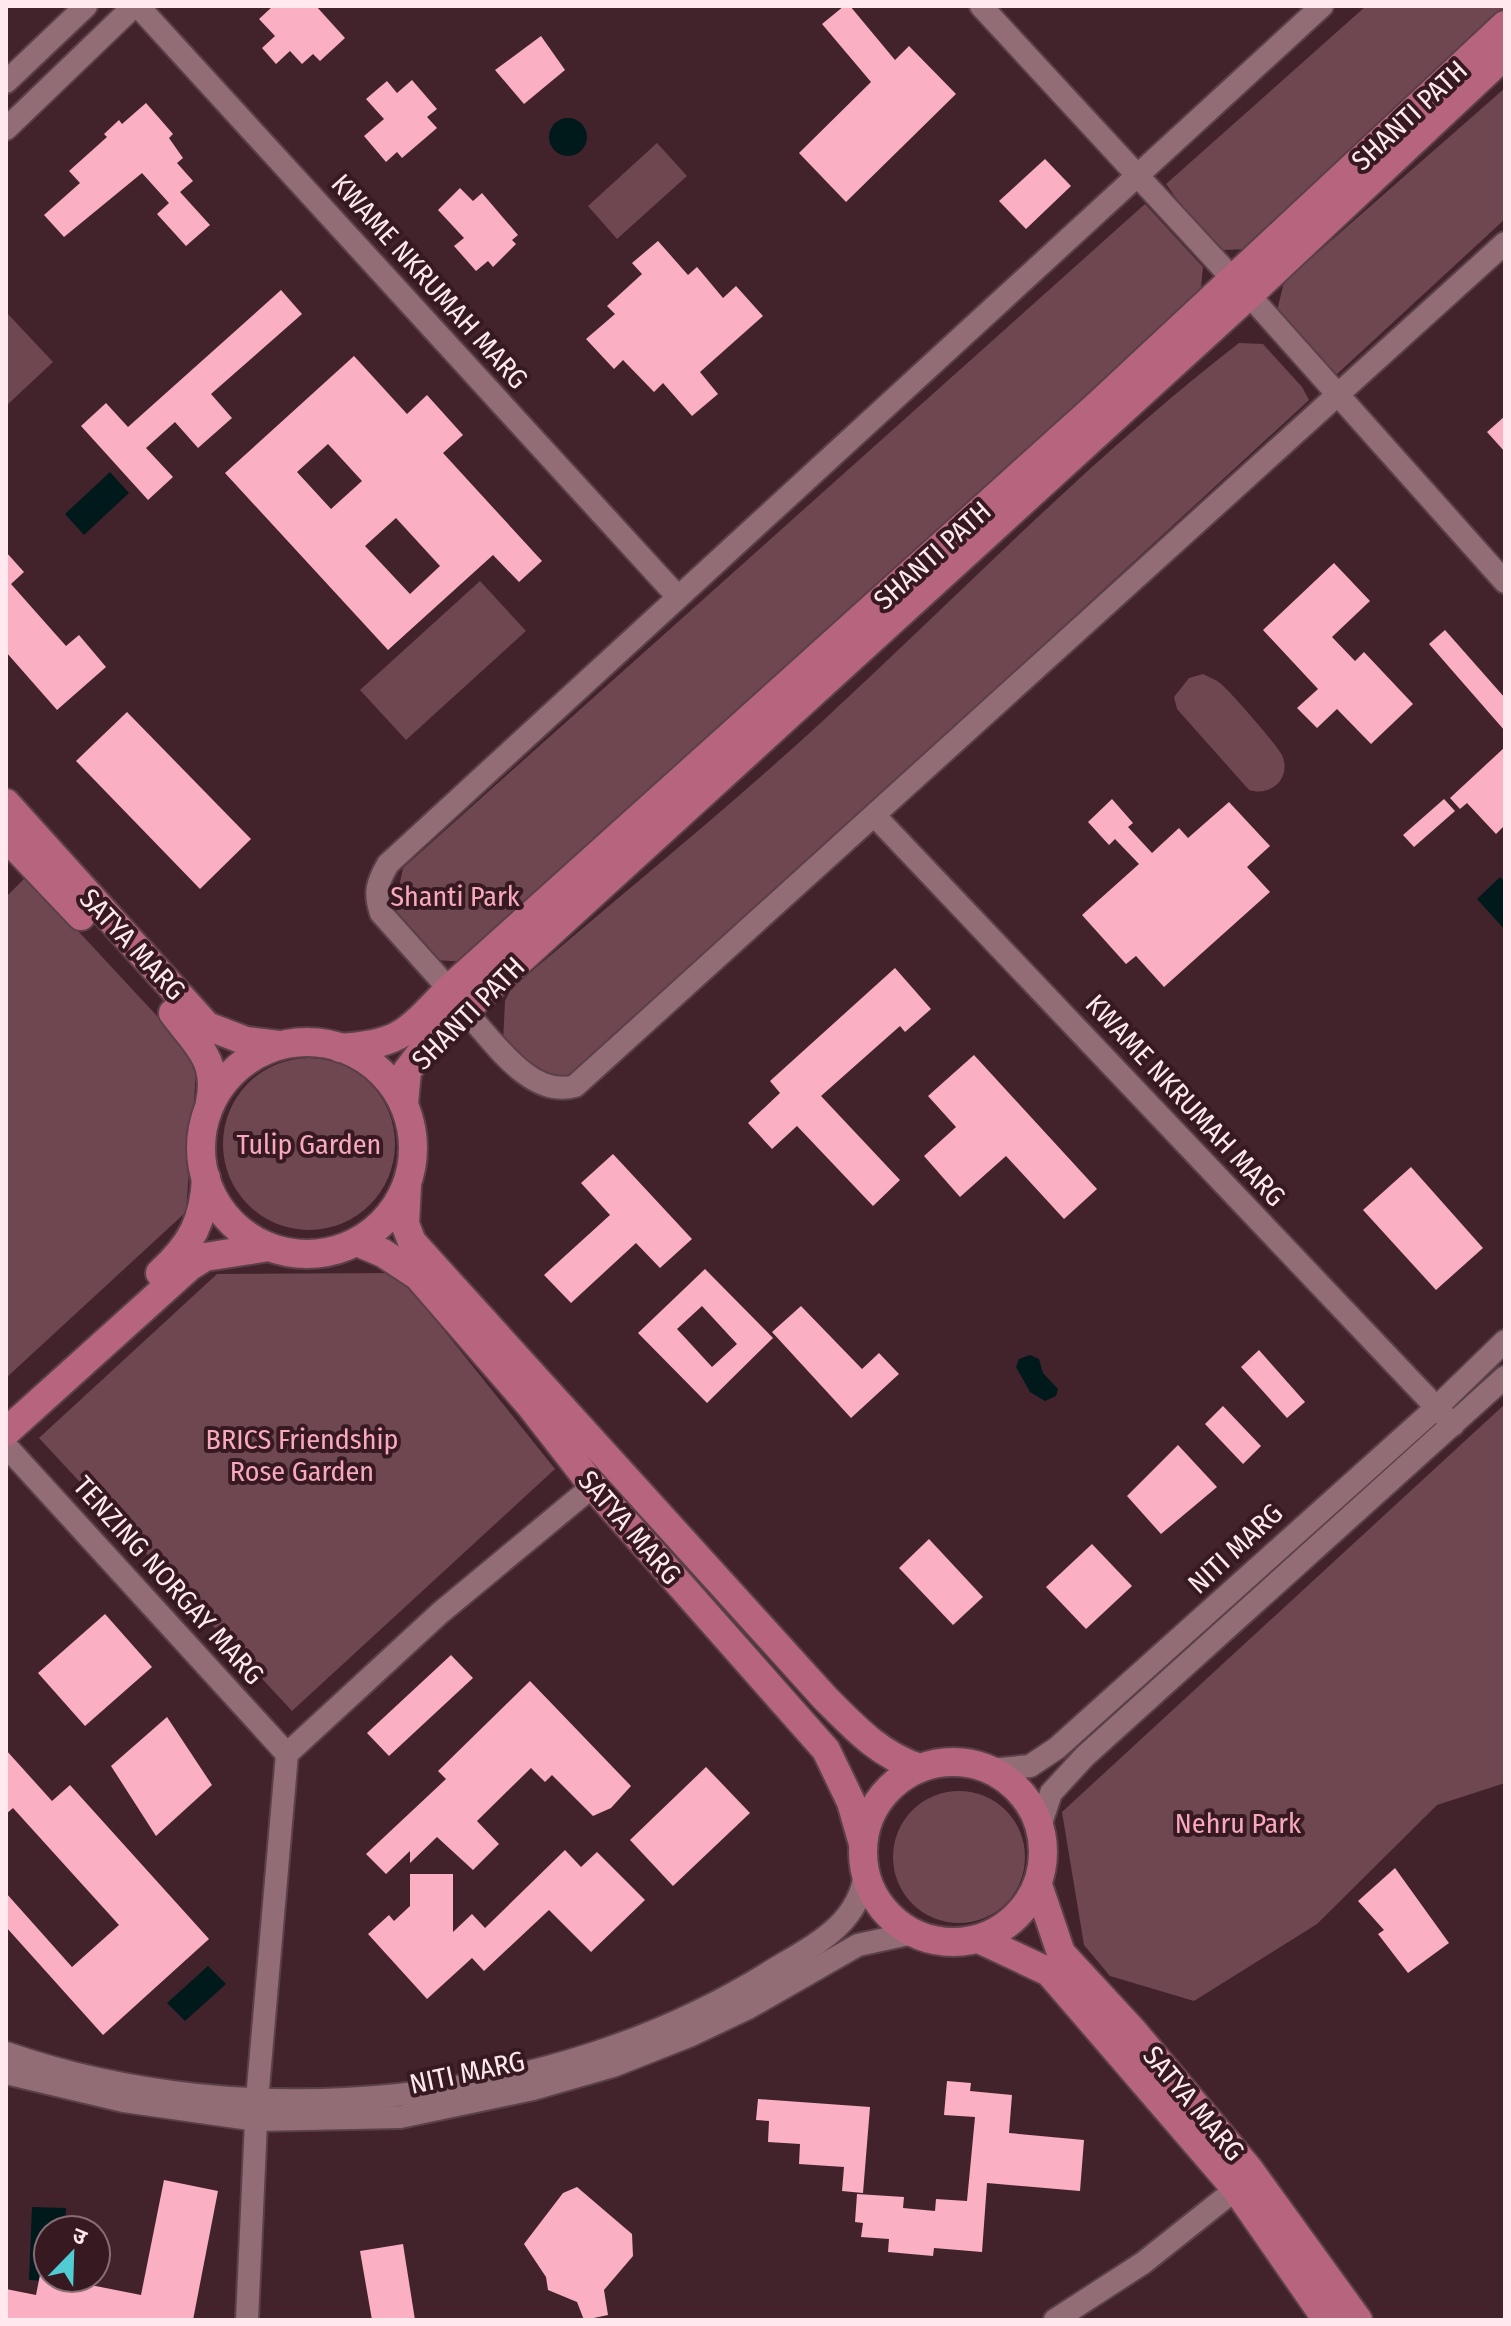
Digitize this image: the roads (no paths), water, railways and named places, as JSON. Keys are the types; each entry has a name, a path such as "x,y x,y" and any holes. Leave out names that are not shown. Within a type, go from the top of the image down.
{"main road":[{"name":"SHANTI PATH","path":"1241,287 1505,25"},
{"name":"SHANTI PATH","path":"340,1048 368,1046 399,1038 457,1000 1241,287 1505,55"},
{"name":"SATYA MARG","path":"6,803 207,1026 246,1041 282,1045"},
{"name":"SATYA MARG","path":"7,841 168,1006 203,1050 212,1070 207,1115"},
{"name":"SHANTI PATH","path":"404,1104 407,1071 457,1000"},
{"path":"6,1413 178,1257 199,1226 206,1178 202,1140 207,1115 218,1091 236,1070 258,1055 282,1045 321,1043 340,1048 378,1069 404,1104 413,1145 407,1186 387,1218 357,1242 323,1253 295,1253 269,1247 214,1255 189,1267 6,1432"},
{"path":"206,1178 229,1219 269,1247"},
{"name":"SATYA MARG","path":"407,1186 405,1224 412,1242 560,1409 724,1582 825,1698 870,1743 900,1762 920,1768"},
{"name":"SATYA MARG","path":"357,1242 383,1253 418,1276 529,1404 593,1486 826,1750 851,1802 863,1844"},
{"path":"943,1762 967,1763 990,1770 1026,1798 1040,1826 1044,1861 1038,1885 1015,1919 979,1939 945,1942 913,1933 882,1908 865,1874 863,1844 876,1804 895,1782 920,1768 943,1762"},
{"name":"SATYA MARG","path":"1038,1885 1061,1953 1133,2031 1246,2185 1327,2320"},
{"name":"SATYA MARG","path":"979,1939 1034,1962 1049,1972 1246,2185 1358,2320"}],"street":[{"path":"6,82 86,6"},
{"path":"6,129 136,6"},
{"name":"KWAME NKRUMAH MARG","path":"136,6 678,597"},
{"path":"981,6 1241,287 1505,582"},
{"path":"1322,6 388,864 378,881 375,898 381,913 457,1000 535,1081 561,1090 575,1086 1505,243"},
{"name":"KWAME NKRUMAH MARG","path":"875,816 1050,996 1453,1425"},
{"name":"NITI MARG","path":"990,1770 1030,1766 1057,1748 1436,1408 1505,1341"},
{"name":"NITI MARG","path":"1040,1826 1051,1793 1085,1756 1505,1377"},
{"name":"TENZING NORGAY MARG","path":"6,1446 287,1754"},
{"path":"247,2320 257,2110 287,1754 440,1613 593,1486"},
{"name":"NITI MARG","path":"6,2053 99,2079 257,2110 474,2083 548,2066 620,2043 690,2014 757,1980 830,1934 854,1910 862,1894 865,1874"},
{"name":"NITI MARG","path":"6,2073 124,2101 400,2117 533,2089 613,2066 689,2036 763,2000 840,1954 878,1939 913,1933"},
{"path":"1055,2320 1143,2263 1246,2185"}],"water":[{"path":"568,118 582,123 587,137 582,151 568,156 554,151 549,137 554,123"},
{"path":"110,472 129,493 84,535 65,514"},
{"path":"1500,877 1505,882 1505,930 1477,899"},
{"path":"1030,1355 1039,1359 1043,1373 1058,1389 1056,1396 1045,1401 1030,1392 1016,1367 1019,1359"},
{"path":"208,1966 226,1984 185,2021 167,2003"},
{"path":"32,2207 66,2208 66,2214 32,2214 32,2280 29,2280"}],"park label":[{"name":"Shanti Park","path":"455,896"},
{"name":"Tulip Garden","path":"309,1144"},
{"name":"BRICS Friendship Rose Garden","path":"302,1455"},
{"name":"Nehru Park","path":"1238,1823"}]}
